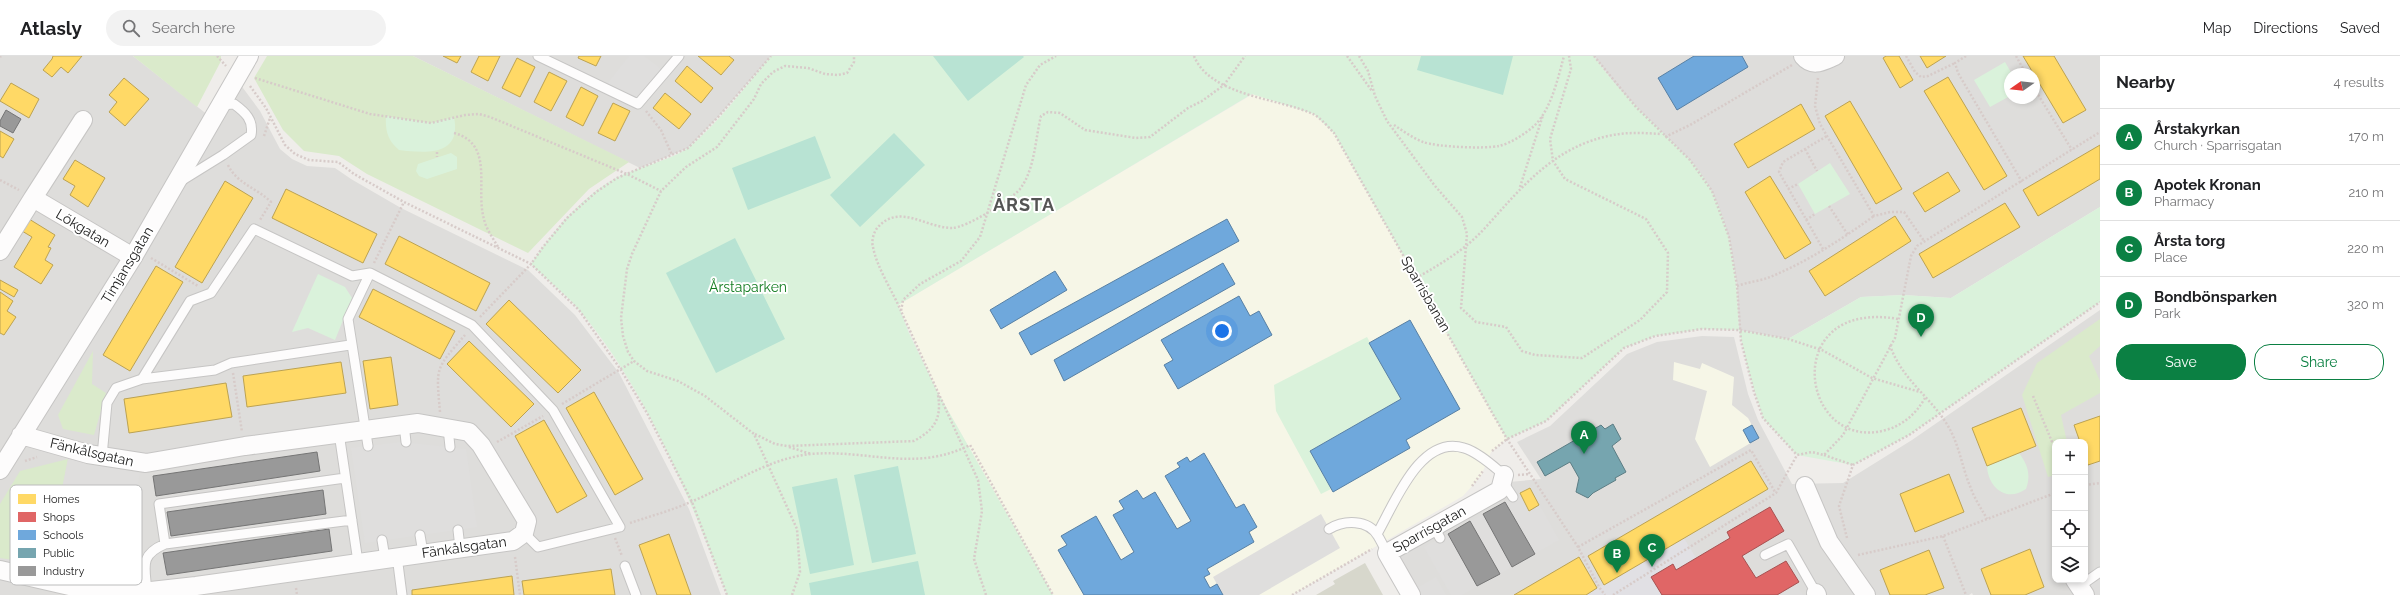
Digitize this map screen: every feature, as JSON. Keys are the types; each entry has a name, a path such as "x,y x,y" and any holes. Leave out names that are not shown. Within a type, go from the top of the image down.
{"street":[{"name":"Timjansgatan","path":"0,470 135,253 248,56"},
{"path":"1808,59 1835,56"},
{"path":"0,251 82,120"},
{"name":"Lökgatan","path":"33,198 135,253"},
{"name":"Fänkålsgatan","path":"21,434 92,458 124,466 245,446 339,433 366,438 404,424 418,423 448,428 469,432 481,445 527,521 518,537 460,548 146,592 124,594 91,585"},
{"name":"Sparrisgatan","path":"1412,595 1384,548 1437,533 1471,506 1500,490 1504,478"},
{"path":"1805,486 1829,542 1866,595"},
{"name":"Fänkålsgatan","path":"0,570 10,571"}],"lane":[{"path":"538,56 638,104 679,56"},
{"path":"175,185 223,155 251,135 252,123 244,111 234,104 221,105"},
{"path":"142,379 190,301 211,294 254,229 352,276 370,273 472,325 553,410 616,528 538,547 518,537"},
{"path":"366,438 350,346 348,319 370,273"},
{"path":"92,458 107,403 116,388 142,379 216,370 231,363 350,346"},
{"path":"404,424 406,442"},
{"path":"448,428 450,447"},
{"path":"339,433 358,562"},
{"path":"1377,534 1412,473 1422,460 1433,452 1450,446 1464,448 1486,462 1504,478 1513,497"},
{"path":"165,544 159,504 346,478"},
{"path":"146,592 144,562 151,550 165,544 352,520"},
{"path":"1329,529 1337,524 1358,522 1377,534 1384,548"},
{"path":"458,530 460,548"},
{"path":"420,535 423,553"},
{"path":"382,540 391,557 402,595"},
{"path":"1765,555 1788,544 1815,594"},
{"path":"626,566 636,595"},
{"path":"2080,587 2100,572"}],"path":[{"path":"531,264 543,246 567,218 596,192 627,174 688,148 719,116 771,56"},
{"path":"854,56 854,62 847,73 838,75 785,66 773,72 761,84 754,99 717,147 686,167 661,191 632,254 627,269 621,318 622,336 628,352 634,361 646,371 678,381 705,396 754,434 775,444 787,446 811,454 920,460 942,456 970,445 1053,595"},
{"path":"901,311 903,300 920,284 960,261 980,238 990,210 1026,85 1040,65 1056,56"},
{"name":"Sparrisbanan","path":"1194,56 1198,65 1207,75 1224,85 1314,114 1334,132 1507,439 1578,547 1599,587 1605,595"},
{"path":"986,595 974,559 982,511 978,480 962,449 872,246 875,230 885,219 897,216 954,228 967,224 1012,198 1024,181 1028,174 1041,116 1048,112 1060,114 1085,130 1136,138 1150,137 1188,108 1202,101 1224,85 1245,56"},
{"path":"1347,56 1360,71 1375,96 1387,121 1423,142 1442,146 1499,146 1516,138 1534,126 1544,113"},
{"path":"1359,56 1368,71 1375,96"},
{"path":"1520,188 1544,113 1555,87 1564,56"},
{"path":"1391,123 1435,186 1462,217 1467,234 1461,308 1476,322 1506,327 1522,351 1535,355 1582,358 1640,320 1667,292 1668,253 1646,219 1565,179 1553,161 1550,139 1571,70 1569,56"},
{"path":"1594,56 1616,84 1662,134 1690,160 1712,191 1729,237 1737,286 1739,330 1748,370 1764,418 1797,455"},
{"path":"1906,56 1915,72 1921,77 1928,76 1966,56"},
{"path":"2016,56 2023,68"},
{"path":"1665,137 1690,125 1808,59 1815,106 1820,124 1874,216"},
{"path":"1955,63 1958,73 1970,97 2022,182"},
{"path":"239,73 370,114 431,123 465,115 479,114 490,117 627,174 661,191"},
{"path":"239,73 254,90 285,145 295,154 309,160 338,162 354,174 404,202 531,264 579,310 621,370 647,413 692,502 728,595"},
{"path":"2040,98 2072,150"},
{"path":"638,104 661,130 672,155"},
{"path":"1824,455 1843,435 1894,338 1911,256 1916,246 2022,182 2100,132"},
{"path":"454,133 464,136 478,152 482,166 484,220 498,248"},
{"path":"1416,278 1466,245 1485,228 1520,188 1553,161 1594,140 1613,135 1662,134"},
{"path":"1823,249 1778,172 1783,162 1827,136"},
{"path":"1805,149 1817,171"},
{"path":"437,152 437,158"},
{"path":"223,155 230,170 245,186 263,193 271,202 254,229"},
{"path":"0,180 33,198"},
{"path":"1788,189 1798,184"},
{"path":"370,273 404,202"},
{"path":"1829,206 1848,235"},
{"path":"1737,286 1769,277 1848,235 1874,216 1890,212 1904,212 1924,241"},
{"path":"1806,220 1815,214"},
{"path":"135,253 211,294"},
{"path":"1848,542 1839,506 1853,465 1909,435 2100,302"},
{"path":"1898,319 1874,317 1845,323 1829,334 1820,349 1814,373 1817,396 1831,416 1846,427 1871,433 1892,428 1904,422 1925,398"},
{"path":"1471,506 1486,462 1491,452 1507,439 1546,421 1624,348 1655,336 1702,330 1739,330 1788,339 1820,349 1872,378 1920,392"},
{"path":"1890,345 1894,356 1904,372 1925,398 1940,413 1950,428 1970,488 1987,519"},
{"path":"621,370 634,361"},
{"path":"231,363 245,446"},
{"path":"787,446 914,441 928,433 938,421 940,407 937,391"},
{"path":"2033,396 2052,442"},
{"path":"754,434 770,465 796,529 800,572 792,595"},
{"path":"1578,547 1751,450 1776,492"},
{"path":"1613,595 1776,492 1797,455 1812,452 1853,465"},
{"path":"626,566 616,528 692,502 770,465 811,454"},
{"path":"22,462 40,456"},
{"path":"2088,485 2100,483"},
{"path":"1843,561 1903,543 1943,536 2052,494"},
{"path":"1943,536 1966,595"},
{"path":"518,537 520,595"},
{"path":"1292,595 1384,548"}],"shaded area":[{"path":"0,56 133,56 218,123 240,84 260,111 280,149 292,159 307,166 335,168 401,208 528,270 575,315 619,373 689,509 721,595 0,595"},
{"path":"413,56 771,56 719,116 688,148 640,168"},
{"path":"629,56 644,56 665,72 638,104 604,88"},
{"path":"1594,56 2100,56 2100,207 1951,298 1903,295 1861,297 1788,339 1739,330 1737,286 1729,237 1665,137 1615,84"},
{"path":"1253,94 1314,114 1334,133 1507,439 1491,452 1481,476 1463,496 1292,595 1053,595 937,391 898,305"},
{"path":"2100,310 2100,595 1973,595 1972,593 1969,595 1419,595 1396,555 1509,482 1541,479 1517,442 1550,426 1627,354 1657,342 1702,336 1734,337 1748,394 1758,420 1792,484 1843,483 1912,440"},
{"path":"1674,362 1700,369 1702,363 1734,377 1732,405 1748,418 1759,438 1710,467 1695,439 1707,391 1673,380"},
{"path":"401,442 466,449 477,527 365,543 351,448"},
{"path":"68,459 140,473 138,485 63,485"},
{"path":"1530,488 1559,540 1462,595 1451,595 1424,547"},
{"path":"1321,514 1340,548 1259,595 1223,595 1213,577"},
{"path":"1684,538 1696,558 1676,570 1673,564 1651,577 1662,595 1586,595"},
{"path":"1365,563 1383,595 1316,595 1335,584 1333,581"},
{"path":"2100,572 2100,595 2085,595 2080,586 2084,583 2088,583 2088,580"},
{"path":"1436,577 1446,595 1411,595 1410,592"},
{"path":"1796,584 1803,595 1777,595"}],"green space":[{"path":"133,56 221,56 221,61 197,107"},
{"path":"267,56 413,56 629,162 589,189 528,253 367,174 339,156 304,151 283,130 254,78"},
{"name":"Årstaparken","path":"771,56 1594,56 1615,84 1689,159 1703,177 1714,196 1723,217 1729,239 1736,285 1739,330 1702,329 1655,336 1624,348 1546,421 1507,439 1334,133 1314,114 1252,94 898,305 909,333 937,391 1053,595 727,595 682,484 646,410 626,375 604,342 580,311 531,264 558,227 580,205 603,186 624,174 674,156 689,147 722,115"},
{"path":"933,56 1023,56 1024,57 968,101"},
{"path":"1421,56 1513,56 1503,95 1417,70"},
{"path":"2005,62 2008,68 2004,68 2004,99 1990,107 1974,80"},
{"path":"386,116 431,123 454,117 455,130 452,139 447,146 439,150 420,152 399,150 392,143 388,135"},
{"path":"894,133 925,165 860,227 830,195"},
{"path":"815,136 831,178 748,210 732,168"},
{"path":"451,153 457,157 457,169 427,179 419,176 416,171 418,164"},
{"path":"1830,163 1850,194 1815,214 1798,184"},
{"path":"2100,207 2100,302 1909,435 1853,465 1797,455 1763,418 1748,370 1739,330 1788,339 1861,297 1903,295 1951,298"},
{"path":"735,238 785,339 716,373 666,273"},
{"path":"318,274 345,287 352,298 335,340 308,328 292,332"},
{"path":"2100,319 2100,346 2089,356 2100,381 2100,393 2061,415 2066,439 2052,439 2052,476 2048,477 2022,395 2037,363"},
{"path":"1367,337 1401,399 1310,451 1331,489 1321,494 1276,411 1274,385"},
{"path":"93,351 92,384 106,393 94,435 63,429 58,415"},
{"path":"2019,453 2028,470 2028,484 2026,489 2019,493 2012,494 1999,491 1988,474 1987,466"},
{"path":"68,459 63,485 12,485 20,471"},
{"path":"898,466 916,554 872,563 854,475"},
{"path":"837,478 854,565 810,574 792,487"},
{"path":"10,488 10,559 0,558 0,504"},
{"path":"918,561 925,595 811,595 809,583"}],"building: Homes":[{"path":"53,56 82,56 68,73 61,67 52,77 43,70"},
{"path":"443,56 461,56 457,63"},
{"path":"479,56 500,56 488,81 471,72"},
{"path":"579,56 601,56 596,66 578,58"},
{"path":"698,56 729,56 734,60 721,75"},
{"path":"1886,56 1899,56 1913,80 1900,88 1883,58"},
{"path":"1920,56 1946,56 1927,68"},
{"path":"2023,56 2054,56 2086,110 2063,123 2040,84 2040,68 2030,68"},
{"path":"517,58 535,67 520,97 502,88"},
{"path":"687,66 713,88 701,103 675,81"},
{"path":"549,72 567,81 551,111 534,102"},
{"path":"1948,77 2007,176 1984,190 1924,91"},
{"path":"124,78 149,99 125,126 109,112 117,102 109,95"},
{"path":"11,83 39,99 29,118 0,101"},
{"path":"581,87 598,96 583,126 566,117"},
{"path":"665,93 691,114 679,129 653,108"},
{"path":"1850,101 1902,189 1876,204 1825,116"},
{"path":"613,103 630,111 615,141 598,133"},
{"path":"1801,104 1815,129 1748,168 1734,144"},
{"path":"0,131 14,139 3,158 0,156"},
{"path":"2100,145 2100,179 2038,216 2023,190"},
{"path":"75,160 105,178 88,207 70,195 75,186 63,179"},
{"path":"1948,172 1960,191 1925,212 1913,193"},
{"path":"1770,176 1811,243 1785,259 1745,192"},
{"path":"225,181 253,198 202,283 175,267"},
{"path":"286,189 377,234 363,263 272,218"},
{"path":"2005,203 2020,227 1933,278 1919,254"},
{"path":"1895,216 1911,241 1825,296 1809,271"},
{"path":"29,219 55,235 48,247 51,248 45,260 53,265 41,284 14,267 32,237 22,231"},
{"path":"399,236 490,283 476,311 385,264"},
{"path":"156,266 183,282 130,371 103,355"},
{"path":"0,280 18,290 14,297 0,289"},
{"path":"373,289 455,331 440,359 359,317"},
{"path":"0,292 13,301 7,311 16,317 4,335 0,333"},
{"path":"509,300 581,370 558,393 486,324"},
{"path":"469,341 534,404 511,427 447,364"},
{"path":"391,357 398,405 370,409 363,361"},
{"path":"341,362 346,393 247,407 243,376"},
{"path":"226,383 232,417 129,433 124,399"},
{"path":"594,392 643,479 615,495 566,408"},
{"path":"2021,408 2036,446 1987,466 1972,428"},
{"path":"2100,416 2100,461 2088,465 2088,439 2079,439 2074,425"},
{"path":"544,420 587,496 557,513 515,436"},
{"path":"1751,461 1768,489 1604,585 1588,556"},
{"path":"1949,474 1964,512 1915,532 1900,494"},
{"path":"1530,488 1539,505 1529,511 1520,493"},
{"path":"669,534 691,595 657,595 639,545"},
{"path":"2030,549 2044,587 2025,595 1991,595 1981,569"},
{"path":"1929,550 1944,588 1925,595 1890,595 1880,570"},
{"path":"1579,557 1597,588 1586,595 1514,595"},
{"path":"611,569 615,595 524,595 522,581"},
{"path":"512,576 514,595 412,595 412,590"}],"building: Shops":[{"path":"1770,507 1784,531 1742,556 1756,578 1786,561 1799,582 1777,595 1662,595 1651,577 1673,564 1676,570 1730,538 1727,532"}],"building: Schools":[{"path":"1694,56 1742,56 1748,67 1677,110 1658,78"},
{"path":"1227,219 1239,241 1031,355 1019,333"},
{"path":"1223,263 1235,284 1064,381 1054,360"},
{"path":"1055,271 1067,290 1001,329 990,310"},
{"path":"1239,296 1250,316 1259,311 1272,335 1178,389 1164,365 1173,360 1161,340"},
{"path":"1410,320 1460,409 1406,440 1410,448 1333,492 1310,451 1401,399 1369,343"},
{"path":"1752,425 1759,438 1750,443 1743,430"},
{"path":"1204,453 1236,508 1244,504 1257,527 1249,532 1254,542 1207,569 1210,574 1204,577 1210,588 1217,584 1223,595 1084,595 1058,550 1067,545 1061,536 1096,516 1121,560 1134,552 1113,515 1124,509 1119,501 1137,490 1143,499 1155,492 1177,529 1191,521 1165,476 1180,467 1177,463 1187,457 1190,462"}],"building: Public":[{"path":"1613,424 1621,439 1612,446 1626,472 1615,478 1616,480 1593,493 1588,498 1576,492 1579,478 1570,462 1545,476 1537,462 1601,425 1605,429"}],"building: Industry":[{"path":"6,110 21,119 13,133 0,126 0,121"},
{"path":"317,452 320,471 156,496 153,476"},
{"path":"323,490 326,514 171,536 167,512"},
{"path":"1505,502 1535,554 1512,567 1483,514"},
{"path":"1470,521 1500,574 1477,586 1448,534"},
{"path":"329,529 332,551 167,575 163,553"}],"place":[{"name":"Bondbönsparken","path":"1921,337"},
{"name":"Årstakyrkan","path":"1584,454"},
{"name":"Årsta torg","path":"1652,567"},
{"name":"Apotek Kronan","path":"1617,573"}],"district":[{"name":"ÅRSTA","path":"1024,204"}]}
